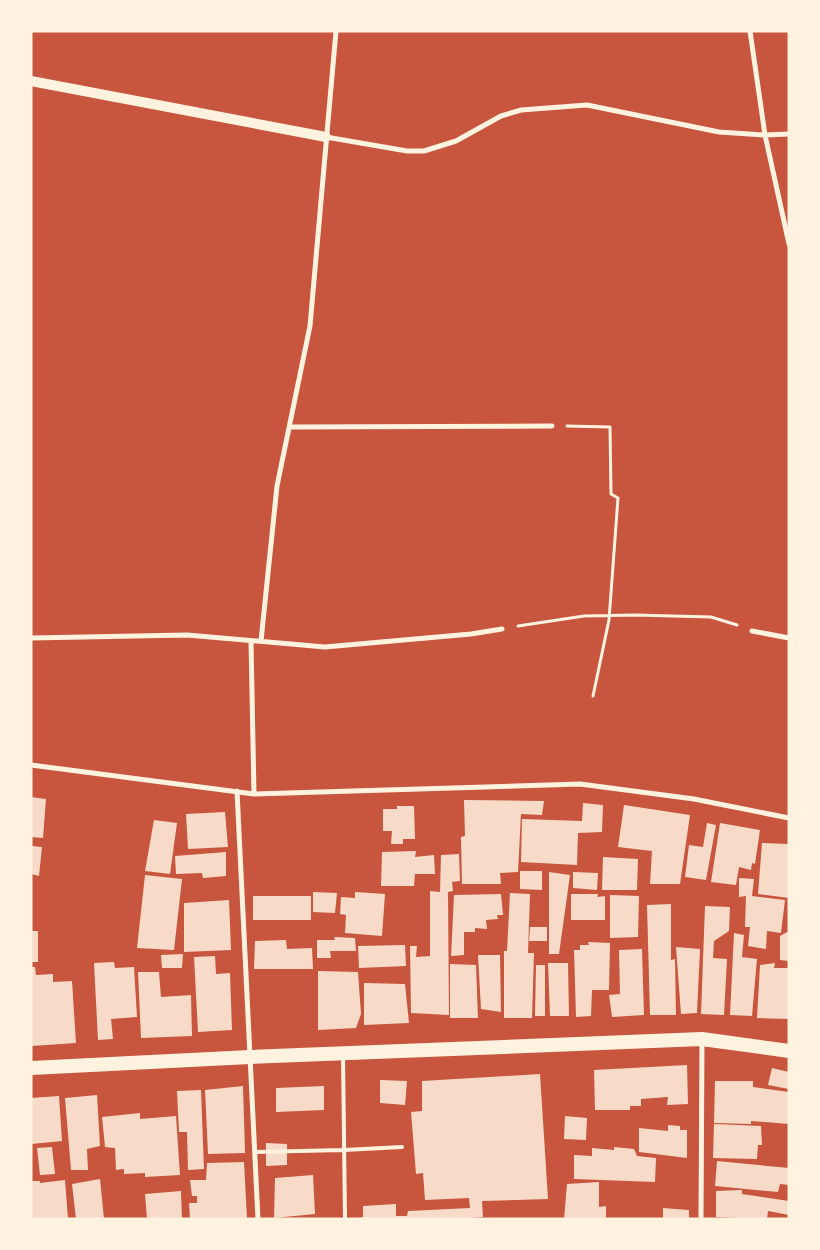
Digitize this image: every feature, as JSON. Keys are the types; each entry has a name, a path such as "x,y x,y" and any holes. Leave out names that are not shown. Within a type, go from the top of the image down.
{"highway":[{"path":"31,1068 342,1053 702,1039 789,1051"}],"main road":[{"path":"31,81 326,137"}],"street":[{"path":"260,641 277,486 310,326 336,31"},
{"path":"750,31 765,135 789,244"},
{"path":"326,137 407,152 424,151 456,141 501,116 521,110 587,105 719,132 765,135 789,134"},
{"path":"780,204 789,204"},
{"path":"290,426 552,426"},
{"path":"31,638 187,635 325,648 471,634 502,629"},
{"path":"752,630 789,638"},
{"path":"251,642 254,794"},
{"path":"31,765 254,794 580,784 694,799 789,818"},
{"path":"237,792 258,1219"},
{"path":"701,1219 702,1039"}],"lane":[{"path":"342,1053 345,1219"},
{"path":"255,1152 402,1147"}],"path":[{"path":"552,426 610,427 611,494 618,498 609,616 593,696"},
{"path":"502,629 584,616 609,616 711,617 752,630"}],"building":[{"path":"31,797 46,799 43,838 31,837"},
{"path":"464,800 544,801 542,815 521,814 518,872 500,873 501,884 462,884 461,837 465,836"},
{"path":"583,803 603,805 602,832 578,833 577,865 521,862 522,819 582,821"},
{"path":"624,805 690,815 680,884 650,884 652,851 618,847"},
{"path":"397,806 414,806 415,839 403,839 403,844 391,844 392,831 383,831 383,809 397,809"},
{"path":"225,812 228,847 188,849 186,814"},
{"path":"154,820 177,823 170,874 145,871"},
{"path":"707,823 716,825 706,880 685,877 689,845 703,847"},
{"path":"720,823 760,830 755,864 752,863 751,870 739,867 736,885 711,882"},
{"path":"762,843 789,844 789,898 758,894"},
{"path":"31,846 42,847 39,876 31,874"},
{"path":"416,851 415,857 434,855 435,874 415,874 414,886 381,886 382,852"},
{"path":"226,852 226,876 203,878 202,873 176,874 175,856"},
{"path":"459,854 460,881 452,882 453,891 448,892 449,1015 411,1013 410,946 417,946 416,957 430,956 430,891 440,892 441,855"},
{"path":"603,857 638,859 637,890 602,890"},
{"path":"520,871 542,871 542,890 520,889"},
{"path":"549,872 570,875 559,954 549,954"},
{"path":"573,872 598,873 597,890 573,888"},
{"path":"145,875 182,879 174,950 137,948"},
{"path":"739,878 754,879 752,896 785,900 781,933 767,931 766,949 748,946 750,927 745,927 746,896 739,897"},
{"path":"313,892 337,893 335,913 313,912"},
{"path":"355,892 385,894 382,936 345,933 346,915 340,914 341,897 355,898"},
{"path":"510,893 530,894 528,953 534,953 532,1018 504,1018 504,951 507,951"},
{"path":"501,894 503,915 497,915 498,919 486,920 487,929 475,928 475,932 464,932 464,955 451,956 454,895"},
{"path":"571,894 598,894 597,897 605,896 605,920 571,920"},
{"path":"610,895 639,896 638,937 610,938"},
{"path":"253,896 311,896 311,920 253,920"},
{"path":"229,900 231,950 184,952 184,903"},
{"path":"671,904 671,960 675,959 676,1015 650,1015 647,905"},
{"path":"705,906 730,907 729,931 714,941 713,958 727,959 724,1015 701,1014"},
{"path":"530,927 547,927 547,941 529,941"},
{"path":"31,931 38,931 38,962 31,962"},
{"path":"789,931 789,961 780,960 780,936"},
{"path":"734,933 744,935 742,957 757,959 752,1016 730,1015"},
{"path":"334,937 355,938 356,951 330,951 331,958 317,958 317,940 335,940"},
{"path":"286,940 287,949 312,948 313,969 254,969 255,941"},
{"path":"588,942 610,943 609,990 592,990 591,1016 576,1017 574,950 580,950 580,945 589,945"},
{"path":"405,945 406,966 359,968 358,946"},
{"path":"676,947 700,949 697,1013 681,1014"},
{"path":"642,949 644,1015 612,1017 609,995 620,994 619,950"},
{"path":"183,954 182,968 162,968 161,955"},
{"path":"478,955 500,955 501,1012 481,1009"},
{"path":"215,956 216,974 230,973 232,1030 198,1032 194,957"},
{"path":"114,962 115,968 134,967 137,1017 111,1019 113,1039 98,1040 94,963"},
{"path":"548,963 568,963 569,1016 550,1016"},
{"path":"775,963 774,968 789,968 789,1019 757,1018 760,965"},
{"path":"450,964 476,965 478,1018 450,1018"},
{"path":"536,965 545,965 545,1016 535,1016"},
{"path":"31,967 35,967 36,975 53,974 53,982 72,981 76,1043 32,1046"},
{"path":"318,971 358,972 361,1014 356,1028 318,1030"},
{"path":"138,972 159,972 161,997 191,995 192,1036 141,1038"},
{"path":"364,983 405,984 409,1023 364,1025"},
{"path":"687,1065 688,1104 667,1105 668,1097 641,1099 641,1106 630,1106 630,1110 595,1110 594,1070"},
{"path":"772,1068 789,1072 789,1089 768,1085"},
{"path":"540,1074 548,1199 482,1201 483,1217 458,1219 357,1219 363,1217 363,1206 396,1204 396,1216 407,1216 408,1211 470,1208 469,1198 425,1200 423,1173 416,1174 411,1112 422,1111 422,1081"},
{"path":"380,1080 407,1081 405,1105 380,1103"},
{"path":"715,1081 753,1081 753,1087 789,1092 789,1124 751,1121 751,1124 714,1123"},
{"path":"243,1086 245,1153 208,1154 205,1090"},
{"path":"324,1086 324,1110 276,1112 276,1088"},
{"path":"201,1090 204,1169 188,1170 187,1132 179,1132 177,1091"},
{"path":"97,1095 100,1146 87,1149 88,1170 71,1170 65,1098"},
{"path":"59,1096 62,1141 31,1144 31,1098"},
{"path":"140,1113 140,1119 176,1116 180,1175 145,1177 145,1173 124,1174 124,1169 116,1170 115,1148 105,1147 102,1117"},
{"path":"565,1116 587,1118 586,1140 564,1139"},
{"path":"714,1124 761,1126 762,1145 758,1145 757,1159 713,1158"},
{"path":"668,1125 680,1126 680,1130 687,1130 687,1158 639,1152 639,1128 668,1131"},
{"path":"266,1143 287,1144 287,1165 266,1166"},
{"path":"52,1147 55,1174 40,1175 37,1148"},
{"path":"614,1147 634,1149 637,1156 656,1158 655,1182 574,1179 574,1155 592,1156 592,1148 614,1150"},
{"path":"717,1161 789,1168 789,1185 780,1184 778,1192 715,1186"},
{"path":"244,1162 247,1219 190,1219 189,1203 197,1203 197,1196 192,1196 190,1180 206,1180 207,1163"},
{"path":"313,1175 315,1214 274,1218 275,1178"},
{"path":"100,1179 104,1219 76,1219 72,1184"},
{"path":"65,1180 68,1219 31,1219 31,1181 40,1181 40,1183"},
{"path":"599,1182 599,1207 606,1206 606,1219 564,1219 567,1184"},
{"path":"742,1190 742,1194 789,1201 789,1215 768,1211 767,1219 716,1217 716,1191"},
{"path":"181,1191 182,1219 147,1219 145,1194"},
{"path":"663,1208 689,1210 689,1219 663,1219"}]}
